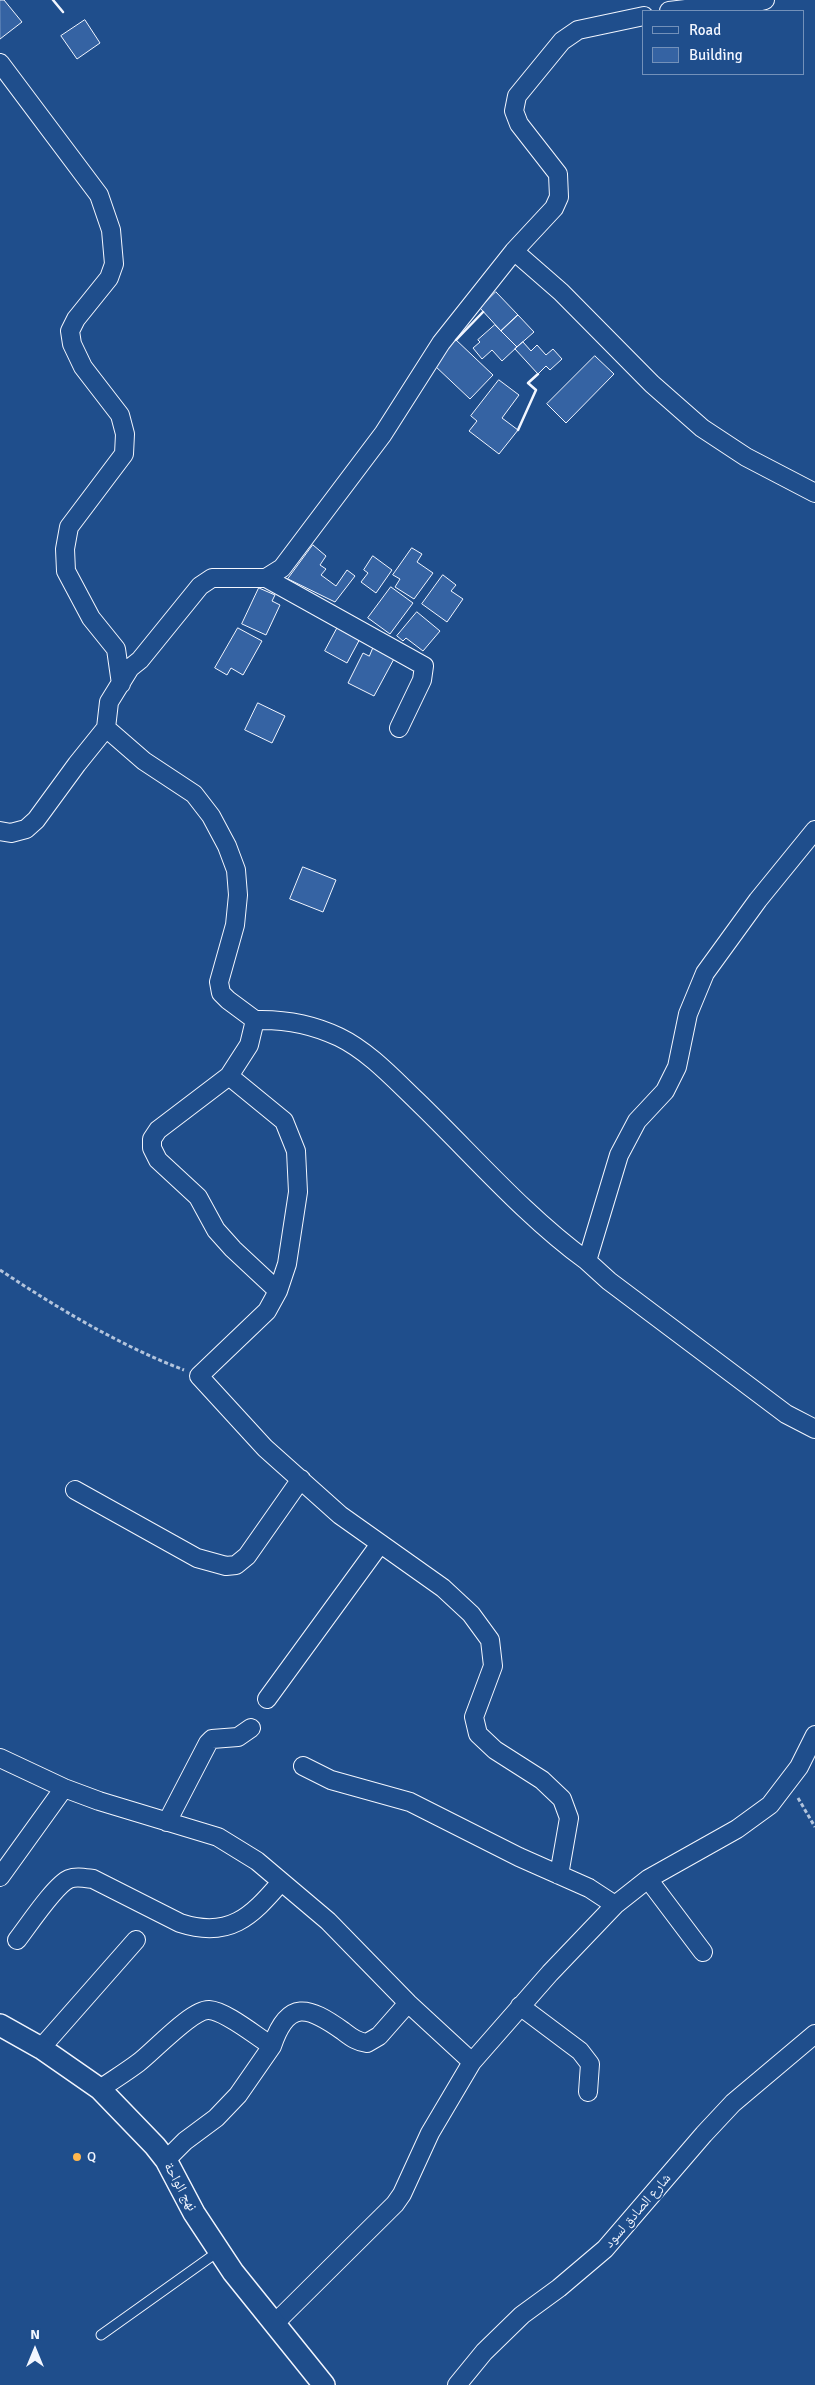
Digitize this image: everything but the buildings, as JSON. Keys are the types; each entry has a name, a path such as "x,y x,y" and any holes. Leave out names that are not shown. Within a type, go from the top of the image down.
{"street":[{"path":"677,10 710,6 742,6 765,0"},
{"path":"266,578 282,568 383,434 441,343 514,251 554,208 559,197 560,185 558,174 519,124 514,111 517,96 562,41 578,30 642,16"},
{"path":"0,63 99,195 112,230 114,264 109,278 76,319 70,331 72,344 83,367 120,415 125,434 124,454 69,527 65,548 66,571 91,618 116,648 121,684"},
{"path":"514,251 561,292 652,384 702,428 746,457 815,493"},
{"path":"0,831 11,833 26,829 36,820 106,728 109,702 130,668 140,660 200,586 212,578 266,578 424,666 422,680 399,728"},
{"path":"106,728 144,760 194,794 212,816 228,846 236,870 238,895 235,925 219,982 221,993 228,1000 255,1020 295,1022 342,1038 414,1098 553,1234 609,1281 786,1414 815,1429"},
{"path":"587,1261 619,1155 637,1121 665,1090 677,1067 688,1014 705,972 758,900 815,830"},
{"path":"255,1020 249,1045 229,1076 158,1130 152,1139 152,1148 158,1160 198,1197 216,1230 233,1249 278,1291"},
{"path":"229,1076 284,1121 296,1151 298,1172 297,1202 287,1264 278,1291 267,1311 199,1376 265,1448 340,1515 442,1588 471,1614 490,1640 493,1666 474,1717 478,1734 495,1750 542,1780 562,1799 569,1818 559,1875"},
{"path":"75,1490 197,1558 226,1566 236,1565 247,1556 301,1479"},
{"path":"267,1699 380,1544"},
{"path":"167,1822 212,1738 238,1737 251,1728"},
{"path":"276,2323 402,2194 430,2133 472,2062 550,1973 615,1905 648,1880 756,1817 770,1805 799,1768 815,1735"},
{"path":"0,1758 64,1788 218,1837 234,1846 328,1921 408,2003 472,2062"},
{"path":"303,1766 331,1780 410,1802 519,1858 589,1888 615,1905"},
{"path":"0,1877 64,1788"},
{"path":"17,1940 58,1888 69,1879 79,1877 93,1879 180,1923 194,1927 210,1928 227,1927 242,1920 260,1907 281,1882"},
{"path":"648,1880 703,1952"},
{"path":"41,2048 136,1940"},
{"path":"166,2160 185,2141 216,2118 238,2095 272,2046 278,2030 285,2019 292,2013 300,2010 316,2014 353,2038 367,2043 379,2036 408,2003"},
{"path":"520,2006 580,2051 590,2064 588,2092"},
{"path":"100,2089 138,2063 190,2019 208,2010 221,2014 272,2046"},
{"name":"نهج الواحة","path":"0,2025 41,2048 100,2089 116,2104 166,2160 194,2213 233,2272 276,2323 324,2385"},
{"name":"شارع الصادق لسود","path":"457,2385 484,2352 522,2315 559,2288 605,2249 704,2134 733,2104 815,2034"}],"lane":[{"path":"101,2335 219,2251"}],"path":[{"path":"0,1270 52,1305 140,1353 199,1376"},
{"path":"789,1782 815,1828"}],"wall":[{"path":"53,0 63,12"},
{"path":"456,340 483,312"},
{"path":"518,430 536,390 528,383 538,374"}],"place":[{"name":"Q","path":"77,2157"}]}
